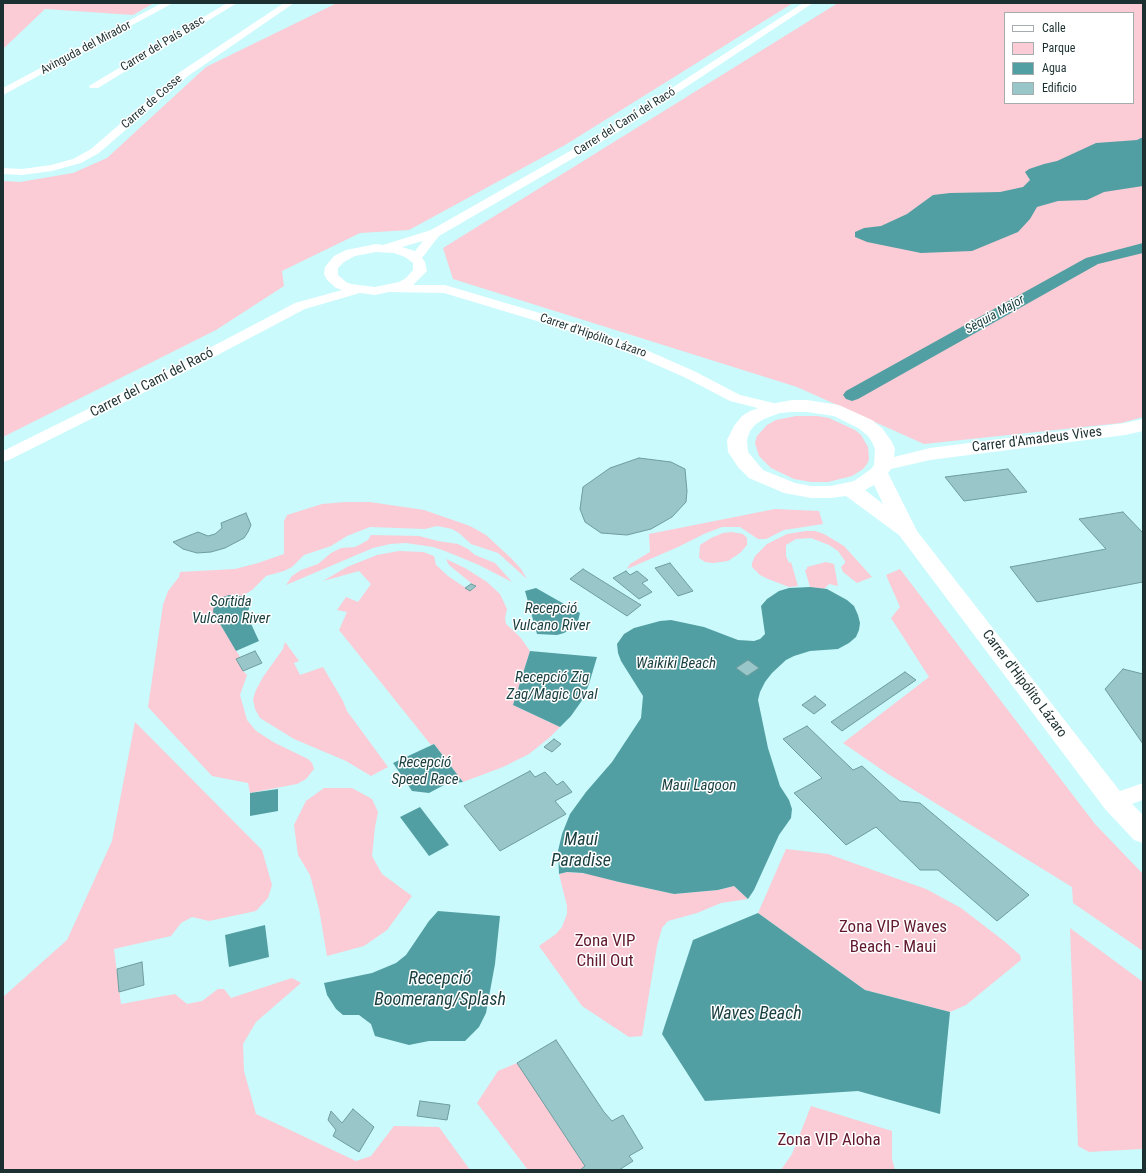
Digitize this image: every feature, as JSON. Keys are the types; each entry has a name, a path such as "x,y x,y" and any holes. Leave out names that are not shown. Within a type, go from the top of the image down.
{"street":[{"name":"Avinguda del Mirador","path":"3,92 169,3"},
{"name":"Carrer del País Basc","path":"94,86 232,3"},
{"name":"Carrer de Cosse","path":"3,171 22,172 52,168 77,161 95,151 184,74 290,3"},
{"name":"Carrer del Camí del Racó","path":"385,248 435,233 611,132 809,3"},
{"name":"Carrer del Camí del Racó","path":"393,288 411,281 418,264 435,233"},
{"name":"Carrer d'Hipólito Lázaro","path":"385,248 403,251 445,289"},
{"path":"385,248 367,249 345,256 332,267 331,274 332,277 341,285 358,290 375,291 393,288"},
{"name":"Carrer del Camí del Racó","path":"300,306 332,277"},
{"name":"Carrer d'Hipólito Lázaro","path":"393,288 445,289 575,328 618,344 689,374 735,398 777,408"},
{"name":"Carrer del Camí del Racó","path":"3,457 181,368 300,306 358,290"},
{"name":"Carrer d'Hipólito Lázaro","path":"735,398 749,420"},
{"path":"807,406 839,411 865,424 875,432 885,449 881,469 866,482 850,489 831,492 811,492 790,489 756,474 745,463 738,452 737,440 741,430 749,420 766,411 777,408 807,406"},
{"name":"Carrer d'Amadeus Vives","path":"881,469 930,454 1125,429 1143,425"},
{"name":"Carrer d'Amadeus Vives","path":"882,442 930,454"},
{"name":"Carrer d'Hipólito Lázaro","path":"881,469 908,533 1114,802 1143,832"},
{"name":"Carrer d'Hipólito Lázaro","path":"850,489 908,533"},
{"path":"1114,802 1143,791"}],"green space":[{"path":"3,3 154,3 133,15 45,9 3,49"},
{"path":"337,3 793,3 565,145 409,230 360,233 282,271 284,286 216,330 3,437 3,181 20,182 73,173 107,158 206,67"},
{"path":"838,3 1143,3 1143,417 1121,423 924,444 797,387 453,279 443,248"},
{"path":"796,416 817,416 829,418 855,430 861,435 868,447 869,459 867,464 863,469 852,476 828,482 811,482 794,479 771,468 759,456 755,443 757,436 767,425 776,420"},
{"path":"370,502 424,510 470,526 486,535 511,558 521,569 527,579 498,553 471,544 452,529 437,526 425,529 370,527 347,536 331,546 304,555 292,567 266,576 252,590 242,596 236,595 213,612 240,657 236,659 247,675 240,695 247,720 256,731 275,743 308,759 312,763 314,769 306,779 297,784 250,793 248,783 212,776 148,707 163,605 168,591 179,577 180,572 235,569 284,554 284,521 287,515 322,504"},
{"path":"775,509 819,511 823,524 784,530 766,539 758,539 740,527 722,527 627,569 630,564 650,552 649,534"},
{"path":"815,531 824,534 844,546 872,577 857,583 843,572 841,567 845,561 838,551 829,545 811,538 796,539 786,545 786,556 789,563 791,562 798,586 789,587 768,579 760,575 752,567 755,556 767,544 787,534"},
{"path":"732,532 743,534 747,538 747,545 740,553 728,561 713,563 705,562 699,558 700,545 723,533"},
{"path":"371,535 419,536 458,544 468,549 475,555 495,563 512,582 479,565 445,551 433,547 406,543 390,544 373,548 286,585 292,576 301,570 318,564 331,553 341,548 355,547 361,544 368,540"},
{"path":"399,551 423,552 434,556 436,565 448,576 470,591 476,587 449,565 446,559 465,568 487,582 500,594 507,609 505,618 506,624 520,637 530,651 513,705 560,727 529,754 503,767 463,782 434,744 431,745 339,630 347,612 337,610 346,597 358,602 371,584 359,571 323,581 347,567 377,555"},
{"path":"826,562 834,564 838,586 829,584 824,589 810,587 805,570 807,567"},
{"path":"900,569 1095,824 1143,874 1143,951 1073,903 1072,887 888,774 843,743 929,677 891,618 900,607 886,575"},
{"path":"285,642 299,661 294,663 300,675 323,667 343,701 347,711 388,767 371,776 346,761 294,739 260,718 255,709 253,699 263,677 283,649"},
{"path":"135,722 262,850 272,885 268,898 256,911 209,921 192,917 181,923 171,936 114,949 121,1004 175,994 187,1004 202,1001 218,989 224,989 231,998 292,978 301,983 256,1022 243,1044 244,1071 256,1114 356,1161 371,1156 394,1126 439,1127 470,1170 3,1170 3,997 67,940 112,841"},
{"path":"324,788 352,788 372,799 378,812 372,856 382,874 412,896 387,930 364,946 327,956 319,909 310,875 298,855 294,825 306,801"},
{"name":"Zona VIP Waves Beach - Maui","path":"786,849 828,854 926,889 961,908 1004,941 1020,955 1021,960 966,1005 950,1012 865,990 758,913"},
{"name":"Zona VIP Chill Out","path":"567,872 592,874 619,882 674,894 718,890 734,886 748,899 721,903 697,913 668,921 662,928 657,946 642,1036 629,1037 582,1006 539,946 556,934 562,927 567,914 567,906 559,874"},
{"path":"1070,928 1143,982 1143,1148 1141,1149 1089,1152 1078,1146"},
{"path":"517,1063 585,1166 580,1170 528,1170 477,1103 498,1071"},
{"name":"Zona VIP Aloha","path":"811,1106 892,1131 892,1159 895,1170 781,1170 792,1154"}],"water":[{"path":"1143,137 1143,186 1104,192 1087,200 1058,201 1037,207 1030,219 1018,232 972,251 921,253 867,242 855,237 855,232 864,228 881,226 907,214 933,195 950,193 1000,192 1023,187 1030,180 1025,172 1029,169 1057,161 1096,143 1137,140"},
{"path":"810,587 827,589 847,600 854,606 860,623 859,630 856,637 838,649 810,651 786,660 772,673 760,692 758,700 768,748 780,786 789,800 792,809 791,818 779,835 754,890 748,899 734,886 718,890 674,894 583,873 567,872 559,874 558,851 562,834 570,814 586,792 612,762 641,718 643,696 621,661 618,653 617,644 624,634 634,628 660,621 671,620 704,627 738,640 754,641 760,639 765,634 761,606 767,599 779,591 789,588"},
{"name":"Recepció Vulcano River","path":"536,588 580,613 577,625 564,633 557,635 537,634 525,591"},
{"name":"Sortida Vulcano River","path":"229,595 242,596 249,601 249,609 246,613 259,641 236,651 213,612 214,604 223,597"},
{"name":"Recepció Zig Zag/Magic Oval","path":"530,651 597,657 583,699 571,716 560,727 513,705"},
{"name":"Recepció Speed Race","path":"434,744 463,782 446,784 429,793 412,791 393,763"},
{"path":"278,789 278,811 250,816 250,793"},
{"path":"420,807 449,845 429,856 400,817"},
{"name":"Recepció Boomerang/Splash","path":"438,911 500,916 495,964 486,1013 479,1027 465,1041 429,1041 409,1045 375,1036 371,1024 359,1015 343,1015 336,1009 327,995 324,983 372,973 396,963 406,955 429,921"},
{"name":"Waves Beach","path":"758,913 865,990 950,1012 940,1114 858,1091 705,1101 662,1034 693,940"},
{"path":"265,925 269,957 229,967 225,935"}],"building":[{"path":"639,458 671,462 685,469 687,491 686,502 672,517 651,529 627,535 601,533 585,522 580,509 583,487 610,468"},
{"path":"1008,469 1027,492 964,501 945,477"},
{"path":"1123,512 1143,533 1143,582 1037,602 1010,567 1106,549 1079,519"},
{"path":"246,513 251,525 248,532 244,538 225,548 211,552 197,553 183,549 173,542 198,532 208,536 215,534 222,528 221,523"},
{"path":"670,563 693,591 678,596 655,568"},
{"path":"583,569 641,605 627,616 570,579"},
{"path":"626,571 630,575 637,571 648,580 642,583 652,592 639,599 613,578"},
{"path":"471,584 476,586 470,591 465,588"},
{"path":"255,651 262,663 243,671 236,659"},
{"path":"748,660 759,668 747,676 736,668"},
{"path":"1123,669 1143,674 1143,744 1105,689"},
{"path":"905,672 916,680 842,731 831,722"},
{"path":"815,696 826,705 814,714 802,705"},
{"path":"807,726 853,770 862,766 900,801 920,803 1029,895 997,921 938,870 920,870 876,827 846,845 794,793 822,778 783,739"},
{"path":"554,739 561,744 552,752 544,747"},
{"path":"530,771 535,777 545,772 557,785 563,781 572,792 555,801 566,814 500,851 464,806"},
{"path":"142,962 144,985 119,992 117,969"},
{"path":"556,1040 604,1112 612,1121 623,1115 643,1148 629,1156 633,1161 619,1170 580,1170 585,1166 517,1063"},
{"path":"420,1101 450,1105 447,1120 417,1116"},
{"path":"353,1109 374,1127 359,1152 333,1136 336,1130 328,1120 331,1111 342,1123"}],"waterway":[{"name":"Sèquia Major","path":"852,395 1092,261 1143,248"}],"water label":[{"name":"Waikiki Beach","path":"676,664"},
{"name":"Maui Lagoon","path":"699,786"},
{"name":"Maui Paradise","path":"581,850"}]}
